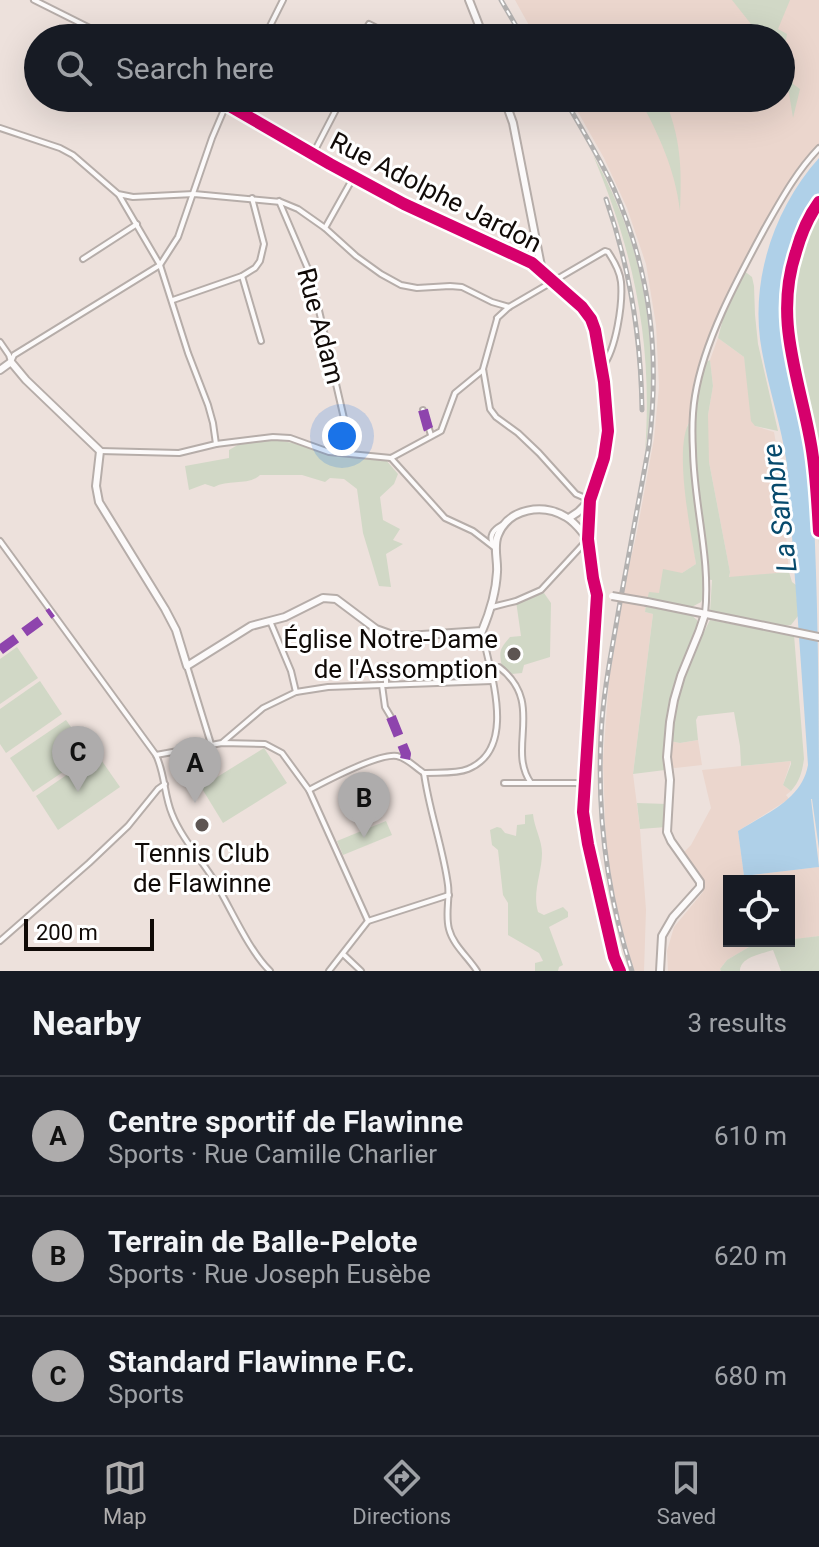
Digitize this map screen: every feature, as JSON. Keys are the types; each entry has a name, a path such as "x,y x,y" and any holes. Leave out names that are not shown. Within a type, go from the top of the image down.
{"street":[{"path":"34,0 82,24"},
{"path":"271,24 283,0"},
{"path":"469,0 478,24"},
{"path":"0,370 11,362 14,355 160,265 178,237 223,112"},
{"name":"Rue Adolphe Jardon","path":"238,112 404,204 532,263 542,271"},
{"path":"313,154 335,112"},
{"path":"509,112 542,271 591,319 601,368 608,431 604,458 590,500 588,539 597,595 583,812 586,837 620,971"},
{"path":"0,128 73,155 118,194 160,265 213,423 216,444"},
{"path":"660,971 662,936 673,917 697,892 700,882 667,832 670,722 684,667 705,614 707,590 694,474 693,417 697,385 717,327 743,270 794,177 819,148"},
{"path":"325,228 354,177"},
{"path":"118,194 133,197 194,194 279,201 298,209 381,274 401,285 417,288 462,287 509,307"},
{"path":"172,301 242,276 255,268 264,252 264,244 252,198"},
{"name":"Rue Adam","path":"279,201 315,288 352,453"},
{"path":"83,259 137,224"},
{"path":"590,500 576,494 539,453 496,417 490,409 483,369 497,318 509,307 605,251 614,260 621,279 621,296 615,334 608,359 601,368"},
{"path":"242,276 261,341"},
{"path":"492,302 497,318"},
{"path":"0,342 26,380 100,451 179,453 216,444 273,437 290,438 329,452 391,458 441,431 455,393 483,369"},
{"path":"423,410 432,436"},
{"path":"100,451 96,486 99,502 176,630 211,744"},
{"path":"391,458 445,518 463,525 495,548"},
{"path":"569,518 590,500"},
{"path":"309,790 369,762 389,757 405,759 424,773 466,770 487,758 495,739 498,708 482,631 492,607 498,535 517,514 542,508 569,518 588,539"},
{"path":"492,607 541,590 588,539"},
{"path":"0,541 156,755 176,824 270,971"},
{"path":"597,595 647,602 819,637"},
{"path":"187,666 251,626 285,617 323,598 333,598 376,629 390,634 407,636 482,631"},
{"path":"270,621 291,671 296,692"},
{"path":"386,666 385,707 391,717"},
{"path":"489,669 499,667 514,680 519,691 523,711 523,767 531,783"},
{"path":"222,743 263,708 296,692 328,687 492,681"},
{"path":"156,755 222,743 270,745 282,753 309,790 368,921"},
{"path":"424,773 446,874 449,931 477,971"},
{"path":"504,783 585,784"},
{"path":"0,941 128,826 165,784"},
{"path":"329,971 368,921 449,895"},
{"path":"343,954 361,971"}],"shaded area":[{"path":"515,0 819,0 819,146 803,162 780,198 740,270 701,358 687,426 689,516 696,564 659,593 649,593 645,612 653,614 633,774 646,910 644,971 634,971 617,909 606,846 603,761 609,680 654,439 659,387 656,325 646,264 627,208 578,112 795,112 795,24 528,24"},
{"path":"718,338 744,357 755,426 774,432 781,472 789,572 729,578 707,439 713,386 710,360"},
{"path":"698,740 702,765 671,767 670,741"},
{"path":"791,761 783,785 791,791 786,795 789,799 738,831 744,875 723,875 723,947 749,947 727,960 721,971 668,971 667,951 674,927 703,892 701,880 682,854 691,845 711,808 702,770"},
{"path":"819,867 819,936 795,939 795,875 752,875"}],"green space":[{"path":"732,0 790,0 780,24 751,24"},
{"path":"795,85 800,89 795,110"},
{"path":"646,112 670,112 679,153 680,211 674,181"},
{"path":"593,155 626,226 645,300 651,375 645,453 646,375 638,301 620,228"},
{"path":"819,202 819,544 811,439 793,366 786,315 794,256 808,219"},
{"path":"743,270 752,277 754,286 758,344 778,431 755,426 751,421 744,357 718,338 727,303"},
{"path":"710,360 713,386 708,415 709,462 729,577 789,572 796,585 798,616 791,625 710,612 712,580 707,579 694,474 695,398 704,363"},
{"path":"690,421 693,492 705,592 701,602 690,608 647,600 649,592 659,593 663,569 682,573 696,564 683,469 685,433"},
{"path":"276,440 329,455 386,460 398,474 394,484 380,497 383,520 400,529 393,540 403,544 386,554 391,587 379,586 363,533 357,489 344,479 330,478 325,482 302,475 260,475 250,480 214,487 205,484 189,490 185,466 229,458 229,450 243,442"},
{"path":"544,593 551,603 550,657 524,665 522,673 512,674 502,667 500,654 510,637 521,636 516,601"},
{"path":"646,605 689,613 697,620 697,629 671,697 666,728 665,770 633,774 653,614 645,612"},
{"path":"710,620 794,635 804,759 797,784 791,791 783,785 791,761 741,766 734,712 698,716 698,740 670,741 684,679"},
{"path":"17,647 38,678 0,704 0,659"},
{"path":"40,681 62,714 6,753 0,744 0,709"},
{"path":"66,720 90,754 33,792 10,758"},
{"path":"264,748 287,783 223,823 201,787"},
{"path":"97,754 120,787 58,830 36,796"},
{"path":"637,803 667,804 666,827 640,829"},
{"path":"533,814 542,853 536,897 538,912 544,915 563,907 568,912 568,917 549,927 563,965 558,971 535,971 535,963 543,961 539,953 508,935 508,903 503,895 498,850 492,845 490,830 497,827 516,836 517,825 525,824 525,815"},
{"path":"386,821 392,835 343,855 337,841"},
{"path":"819,936 819,971 781,971 773,950 747,959 740,971 720,969 727,960 749,947 795,947 795,939"}],"water":[{"path":"819,158 819,195 790,259 783,315 787,353 811,465 819,705 819,849 811,799 819,867 744,875 738,831 790,797 798,788 808,765 787,465 763,355 758,315 770,242 779,219"}],"railway":[{"path":"501,0 515,24"},
{"path":"572,112 603,166 627,220 644,283 653,347 649,445 608,671 601,735 602,825 610,884 632,971"},
{"path":"606,199 622,251 633,303 642,410"}],"marked path":[{"path":"423,410 432,436"},
{"path":"0,650 52,612"},
{"path":"391,717 406,754 405,759"}],"cycle path":[{"path":"240,112 404,204 532,263 582,307 591,319 604,382 608,431 604,458 590,500 588,539 597,595 583,812 614,957 620,971"},
{"path":"819,202 798,245 787,300 790,346 814,462 819,531"}],"place":[{"name":"Église Notre-Dame de l'Assomption","path":"514,654"},
{"name":"Standard Flawinne F.C.","path":"78,792"},
{"name":"Centre sportif de Flawinne","path":"195,803"},
{"name":"Tennis Club de Flawinne","path":"202,825"},
{"name":"Terrain de Balle-Pelote","path":"364,838"}],"water label":[{"name":"La Sambre","path":"779,508"}]}
